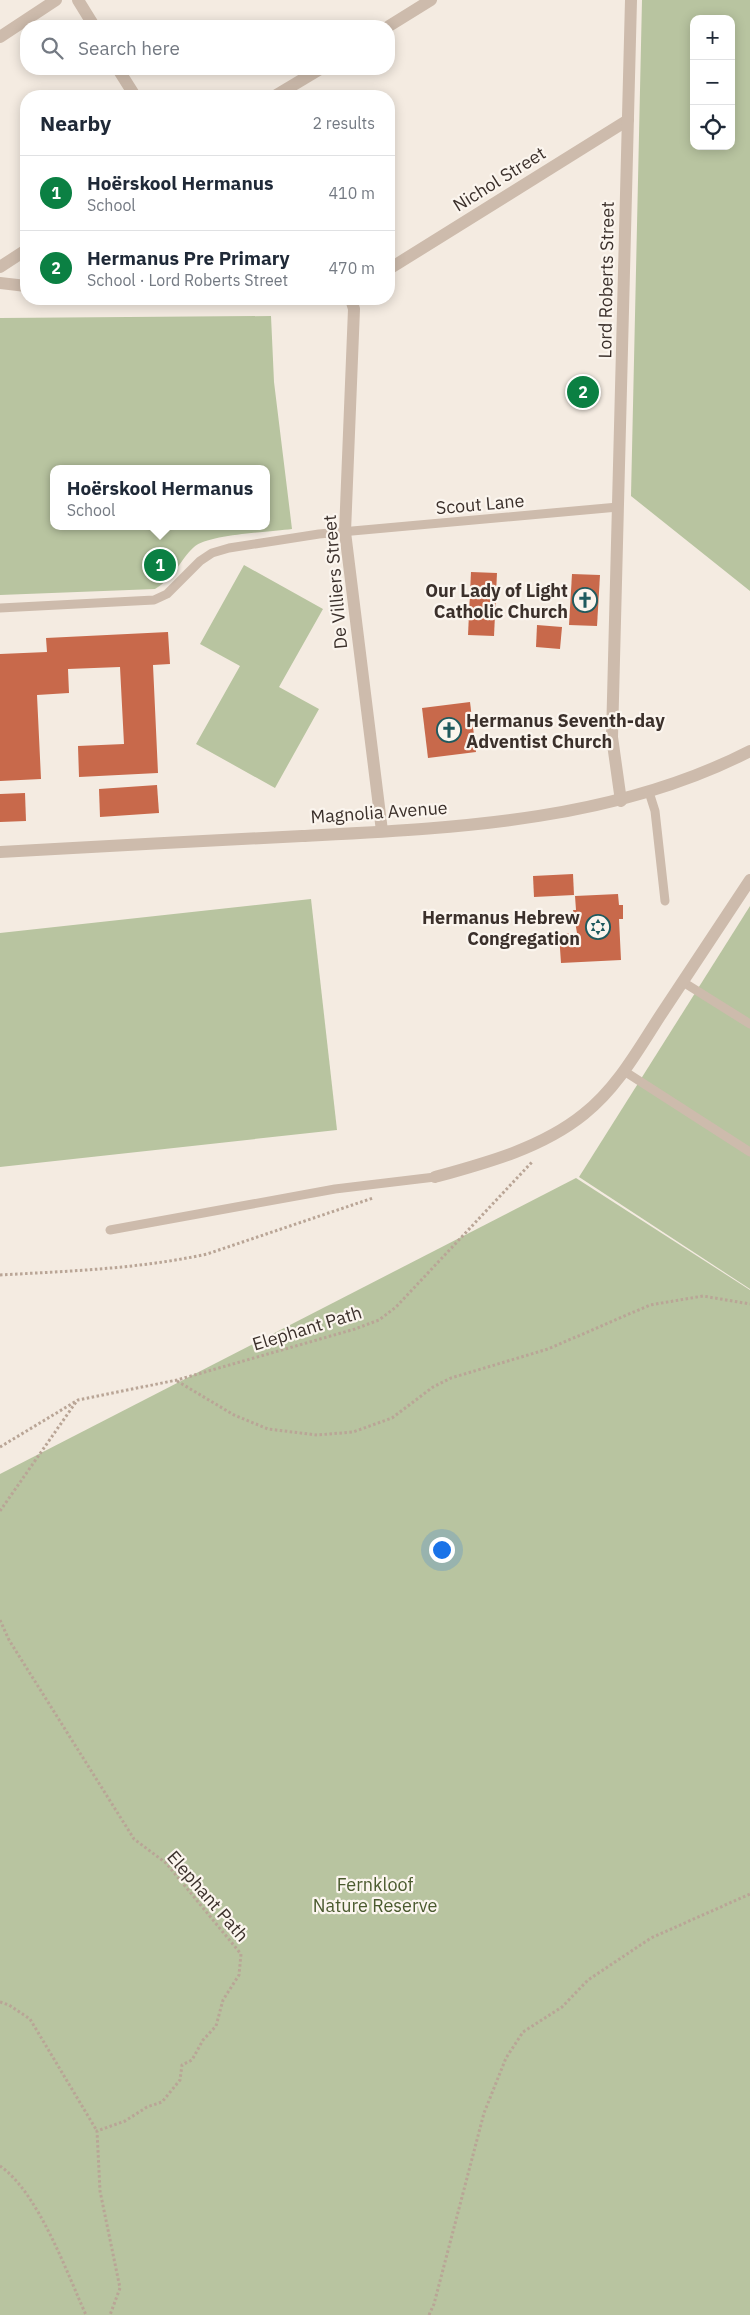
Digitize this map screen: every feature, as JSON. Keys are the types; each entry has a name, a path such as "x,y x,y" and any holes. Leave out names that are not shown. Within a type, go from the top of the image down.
{"street":[{"path":"26,20 56,0"},
{"path":"78,0 90,20"},
{"path":"395,22 431,0"},
{"name":"Lord Roberts Street","path":"621,800 612,737 631,0"},
{"path":"0,37 20,24"},
{"path":"122,75 131,90"},
{"path":"285,90 310,75"},
{"name":"Nichol Street","path":"395,265 628,120"},
{"path":"0,267 20,254"},
{"path":"0,283 20,285"},
{"name":"De Villiers Street","path":"353,305 345,532 382,831"},
{"name":"Magnolia Avenue","path":"0,852 382,831 489,822 586,808 621,800 704,772 750,751"},
{"path":"435,1177 497,1158 558,1131 595,1105 624,1071 750,880"}],"lane":[{"name":"Scout Lane","path":"0,608 154,600 167,594 200,561 212,552 319,534 618,508"},
{"path":"649,792 655,811 665,901"},
{"path":"683,982 750,1024"},
{"path":"624,1071 750,1152"},
{"path":"110,1230 335,1190 435,1177"}],"path":[{"name":"Elephant Path","path":"0,1447 78,1400 177,1380 356,1329 379,1320 396,1307 533,1160"},
{"path":"0,1275 107,1269 185,1259 206,1254 380,1196"},
{"path":"177,1380 234,1415 268,1429 317,1435 353,1432 392,1418 433,1387 451,1378 548,1349 650,1305 703,1296 750,1304"},
{"path":"0,1511 78,1400"},
{"name":"Elephant Path","path":"0,1620 9,1640 134,1840 166,1863 241,1954 239,1975 223,2000 216,2026 203,2040 192,2060 182,2065 180,2080 162,2102 147,2107 125,2121 97,2131"},
{"path":"429,2315 434,2304 484,2113 506,2058 523,2032 562,2007 588,1980 651,1938 750,1894"},
{"path":"0,2002 9,2005 30,2019 97,2131 100,2191 120,2288 110,2315"},
{"path":"0,2166 24,2190 50,2235 86,2315"}],"green space":[{"path":"642,0 750,0 750,591 631,496"},
{"path":"271,316 274,382 292,529 226,536 202,543 194,547 173,574 155,589 0,595 0,318"},
{"path":"244,565 323,609 279,687 319,709 275,788 196,744 240,666 200,644"},
{"path":"311,899 337,1130 0,1167 0,933"},
{"path":"750,906 750,1289 579,1177"},
{"name":"Fernkloof Nature Reserve","path":"576,1178 750,1290 750,2315 0,2315 0,1474"}],"building":[{"path":"471,572 497,573 494,636 468,635"},
{"name":"Our Lady of Light Catholic Church","path":"572,574 600,575 597,626 569,625"},
{"path":"537,625 562,627 560,649 536,647"},
{"path":"168,632 170,664 153,665 158,773 79,777 78,746 124,744 120,667 68,669 69,693 37,695 41,779 0,781 0,654 47,652 46,638"},
{"name":"Hermanus Seventh-day Adventist Church","path":"470,702 476,752 428,758 422,708"},
{"path":"157,785 159,813 100,817 99,789"},
{"path":"25,793 26,821 0,822 0,794"},
{"path":"573,874 574,895 534,897 533,876"},
{"name":"Hermanus Hebrew Congregation","path":"618,894 619,905 623,905 623,919 619,919 621,960 561,963 559,934 577,933 573,910 576,910 575,896"}],"place":[{"name":"Hermanus Pre Primary","path":"583,392"},
{"name":"Hoërskool Hermanus","path":"160,565"},
{"name":"Our Lady of Light Catholic Church","path":"585,600"},
{"name":"Hermanus Seventh-day Adventist Church","path":"449,730"},
{"name":"Hermanus Hebrew Congregation","path":"598,927"}]}
